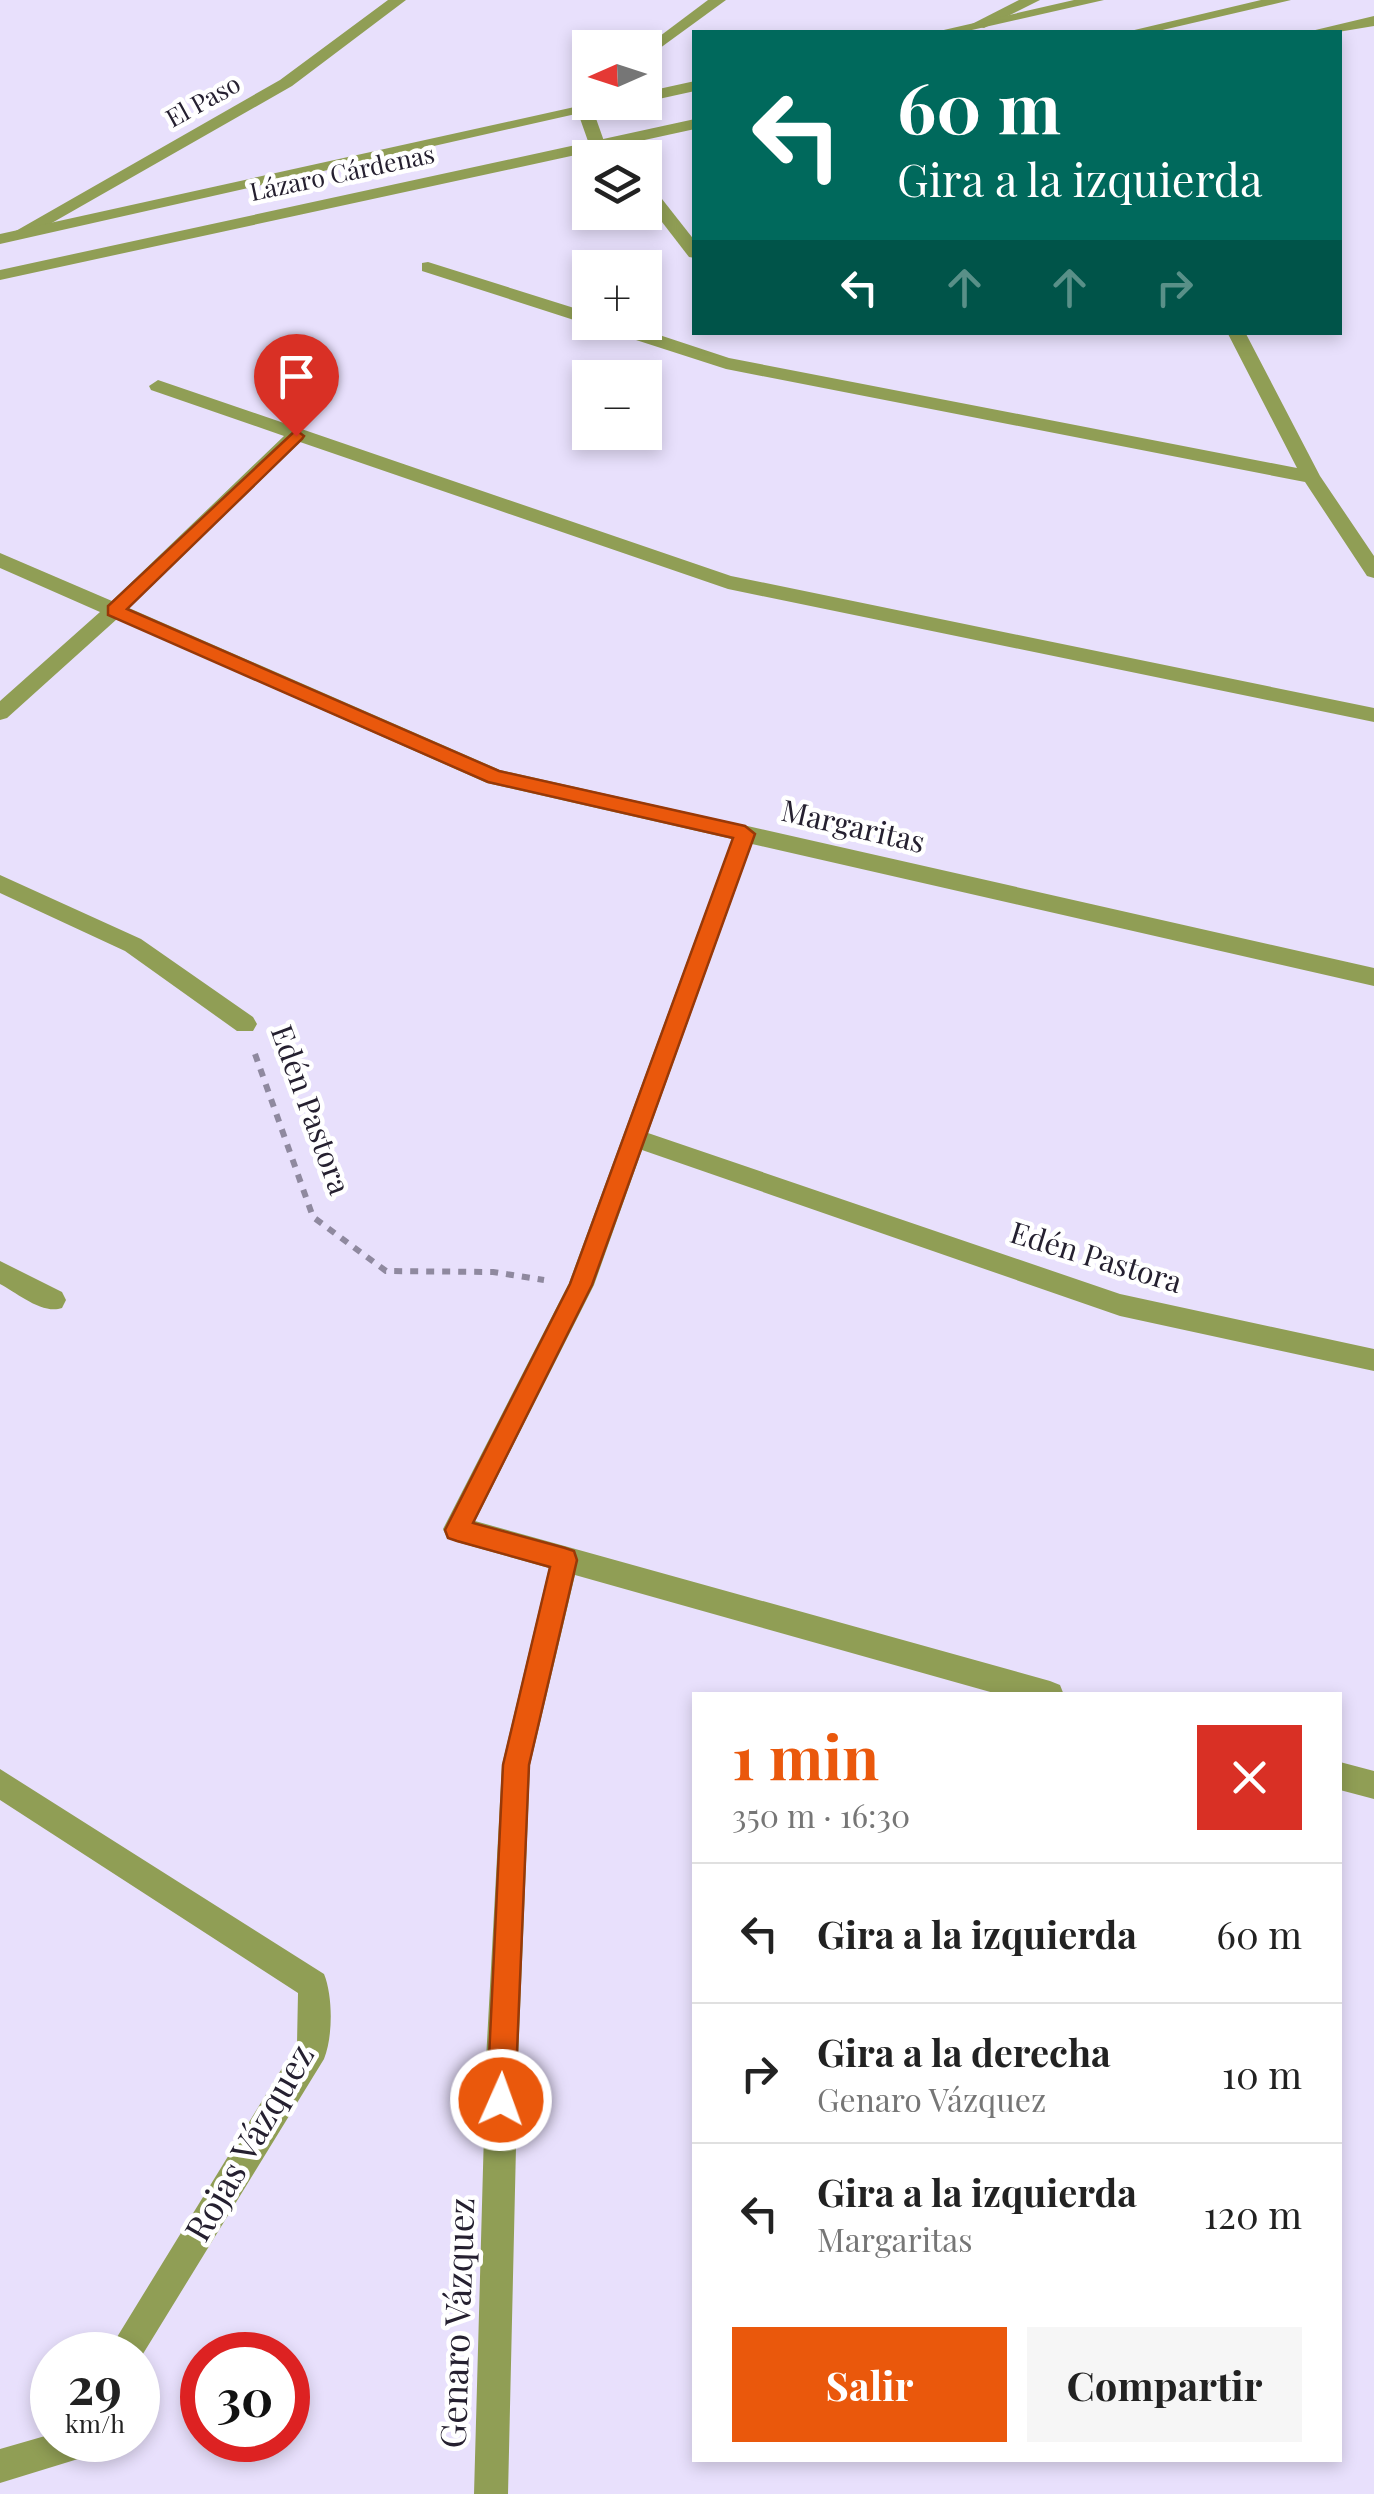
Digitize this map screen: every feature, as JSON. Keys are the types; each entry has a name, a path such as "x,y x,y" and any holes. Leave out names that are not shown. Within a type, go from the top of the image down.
{"street":[{"name":"El Paso","path":"22,232 286,83 398,0"},
{"path":"662,41 718,0"},
{"path":"978,25 1032,0"},
{"path":"953,30 1096,0"},
{"path":"1143,30 1283,0"},
{"path":"1327,30 1374,21"},
{"path":"662,93 692,87"},
{"name":"Lázaro Cárdenas","path":"0,239 572,109"},
{"name":"Lázaro Cárdenas","path":"617,140 692,125"},
{"name":"Lázaro Cárdenas","path":"0,275 572,149"},
{"path":"662,211 692,249"},
{"path":"428,267 572,313"},
{"path":"1238,335 1310,477 1374,571"},
{"path":"655,340 726,363 1310,477"},
{"path":"158,386 728,582 1374,715"},
{"path":"0,713 114,611 296,436"},
{"name":"Margaritas","path":"0,560 495,777 1374,976"},
{"path":"745,834 581,1285 457,1530 1039,1692"},
{"name":"Edén Pastora","path":"0,883 133,945 245,1024"},
{"name":"Edén Pastora","path":"634,1138 1120,1305 1374,1360"},
{"path":"0,1272 53,1300"},
{"name":"Genaro Vázquez","path":"490,2494 502,2060 516,1765 565,1560"},
{"path":"1342,1777 1374,1785"},
{"name":"Rojas Vázquez","path":"0,1784 313,1985 313,2048 137,2332"},
{"path":"0,2466 30,2457"}],"path":[{"name":"Edén Pastora","path":"245,1024 314,1217 386,1270 493,1272 581,1285"}],"route":[{"path":"296,436 114,611 495,777 745,834 581,1285 457,1530 565,1560 516,1765 501,2100"}]}
